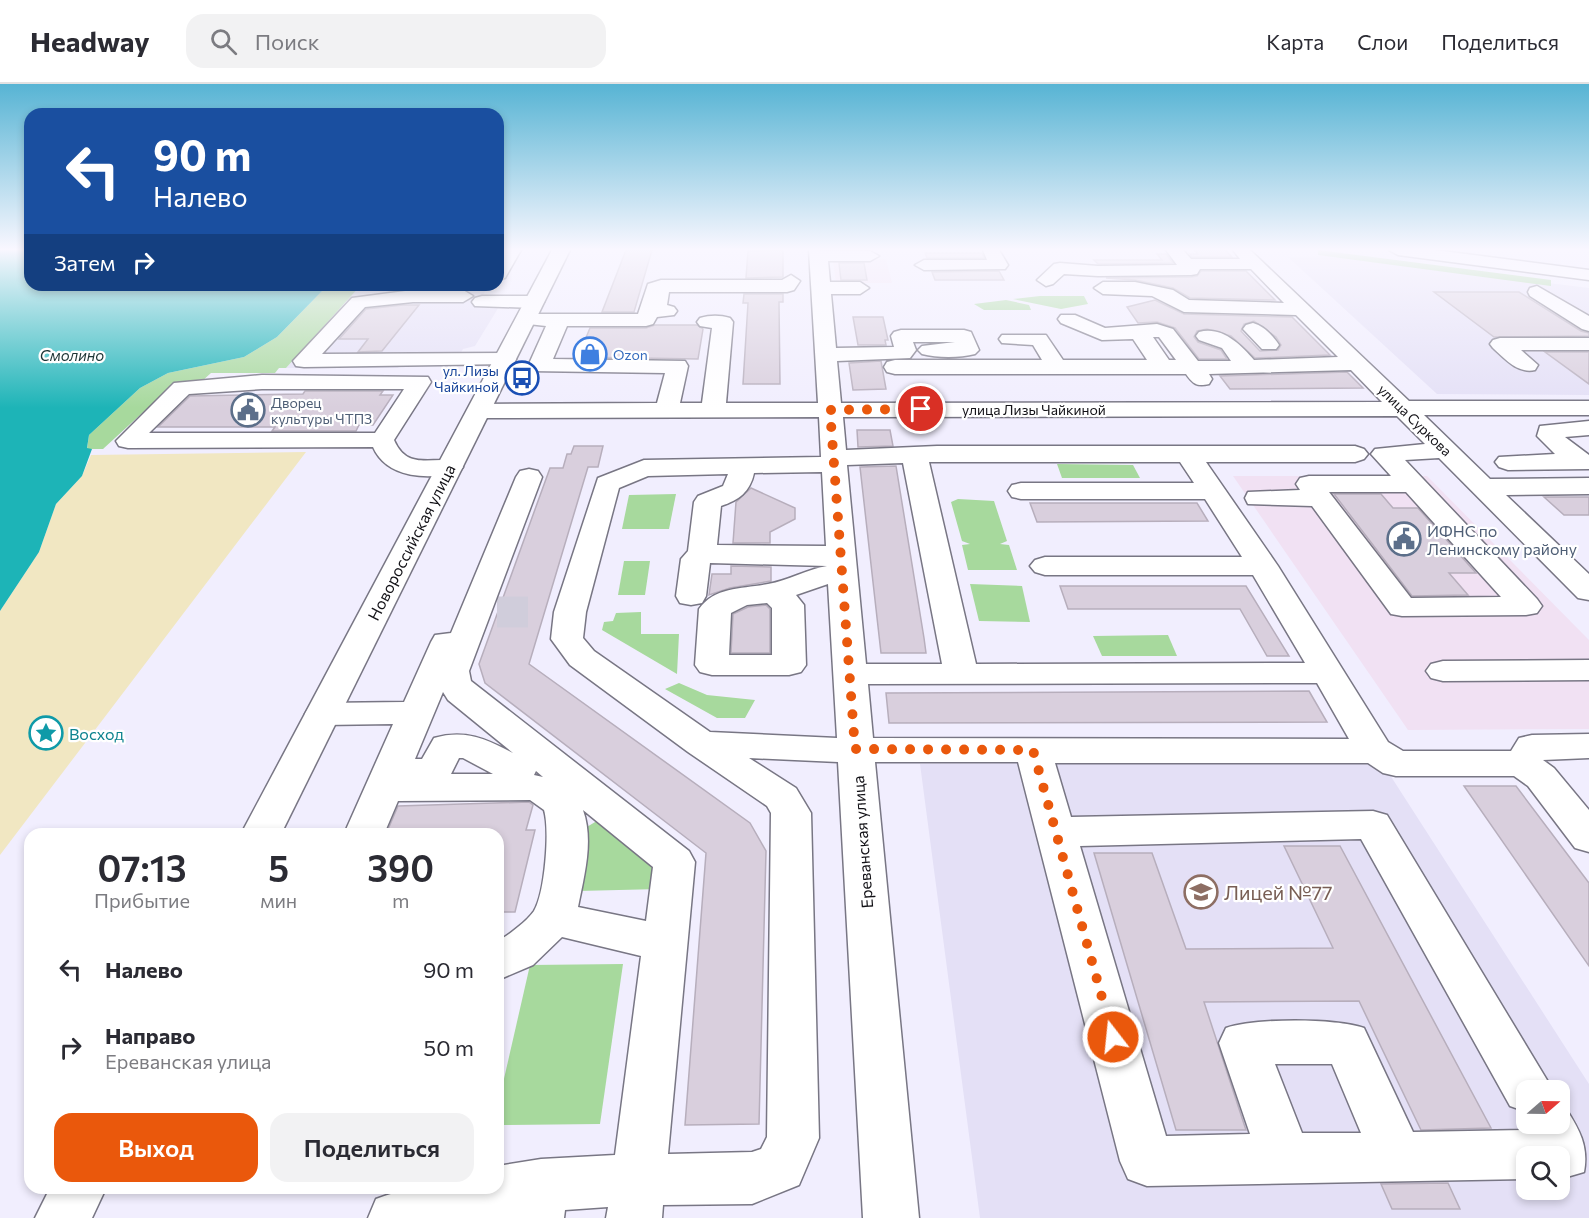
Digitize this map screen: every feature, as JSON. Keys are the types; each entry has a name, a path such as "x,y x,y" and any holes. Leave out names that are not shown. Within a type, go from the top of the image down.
{"street":[{"path":"358,303 313,351 383,350 406,358 532,370 539,366 557,325"},
{"path":"491,303 529,311 646,320 651,303"},
{"name":"Новороссийская улица","path":"264,828 533,303"},
{"path":"658,303 656,311 667,311"},
{"name":"Ереванская улица","path":"820,303 827,355 891,1218"},
{"path":"1181,303 1184,306 1201,303"},
{"path":"1230,303 1240,309 1301,309"},
{"name":"улица Суркова","path":"1295,303 1589,591"},
{"path":"1554,303 1589,325"},
{"path":"1068,319 1102,334 1157,330 1166,333 1221,408"},
{"path":"707,321 723,322 712,411"},
{"path":"1253,329 1291,371"},
{"path":"1142,332 1140,333 1162,366"},
{"path":"1206,336 1229,344 1247,366"},
{"path":"1009,339 1040,339 1058,368"},
{"path":"1269,345 1337,344"},
{"path":"1560,365 1530,355 1589,344"},
{"path":"827,355 894,354 900,359 1001,368 1247,366 1291,371 1355,363"},
{"path":"539,366 570,376 674,384 667,411"},
{"path":"1001,368 1017,409"},
{"path":"262,382 420,382 382,440 128,441 182,388 262,382"},
{"name":"улица Лизы Чайкиной","path":"479,411 712,411 832,440 1017,409 1589,408"},
{"path":"1563,409 1589,428"},
{"path":"1586,470 1549,436 1549,431 1589,428"},
{"path":"597,432 832,440 915,457 937,454 1188,454 1368,448 1445,450"},
{"path":"382,440 387,455 393,462 412,467 450,467"},
{"path":"414,1207 481,1194 538,1202 636,1200 752,1178 780,1167 793,1138 791,813 782,797 701,743 582,658 567,639 556,612 607,484 644,468 742,468 832,440"},
{"path":"1368,448 1410,484 1434,505 1526,606 1402,607 1309,484 1410,484"},
{"path":"1188,454 1263,566 1375,751 1396,764 1522,763 1540,777 1589,838"},
{"path":"915,457 961,674"},
{"path":"1508,462 1586,470"},
{"path":"702,554 708,502 729,495 740,484 742,468"},
{"path":"1482,487 1586,470"},
{"path":"529,477 486,613 452,671 460,692 674,862 636,1200"},
{"path":"1021,491 1214,490"},
{"path":"1258,498 1319,498"},
{"path":"691,596 696,559 702,554 841,563"},
{"path":"1559,562 1589,562"},
{"path":"774,593 820,576 841,563"},
{"path":"1045,566 1263,566"},
{"path":"367,828 454,624 486,613"},
{"path":"1443,671 1589,669"},
{"path":"849,674 1327,673"},
{"path":"322,714 417,713"},
{"path":"701,743 855,749 1375,751"},
{"path":"388,780 434,771 447,746 470,746 517,771"},
{"path":"1522,763 1532,747 1589,746"},
{"path":"1033,750 1147,1161 1565,1154 1553,1134"},
{"path":"388,780 531,787 553,795 565,812 570,831 554,918 517,952 504,959"},
{"path":"1056,832 1373,825 1522,1080"},
{"path":"554,918 637,938 665,939"},
{"path":"1285,1159 1243,1043 1347,1043 1398,1157"},
{"path":"63,1218 76,1194"}],"shaded area":[{"path":"345,303 500,305 475,346 463,349 454,364 401,364 398,368 286,368"},
{"path":"1338,303 1589,303 1589,395 1437,394"},
{"path":"1233,476 1427,476 1589,640 1589,729 1408,730"},
{"name":"Лицей №77","path":"1381,761 1589,1084 1589,1218 980,1218 920,764"}],"green space":[{"path":"310,303 345,303 286,368 279,368 275,373 211,373 201,382 176,382 103,449 87,449 89,435 140,388 168,373 244,357 277,337"},
{"path":"1019,303 1029,305 1031,310 984,310 974,304"},
{"path":"1032,303 1088,304 1061,309"},
{"path":"1057,464 1133,465 1140,478 1062,478"},
{"path":"676,494 669,529 622,529 629,495"},
{"path":"958,499 994,501 1007,541 1000,544 1009,545 1017,570 968,570 962,545 970,544 962,541 951,502"},
{"path":"624,561 650,561 645,595 618,595"},
{"path":"970,584 1022,586 1030,622 979,621"},
{"path":"641,612 641,634 679,634 677,674 602,630 604,622 613,621 616,613"},
{"path":"1168,635 1177,656 1102,656 1093,636"},
{"path":"679,683 707,695 755,700 745,718 717,718 665,689"},
{"path":"602,818 663,867 660,889 578,891 585,828"},
{"path":"623,964 600,1124 504,1125 504,1079 530,965"}],"sand":[{"name":"Восход","path":"306,452 0,855 0,611 39,552 56,504 82,476 91,455"}],"water":[{"name":"Смолино","path":"0,303 310,303 277,337 244,357 168,373 140,388 89,435 87,448 92,449 82,476 56,504 39,552 0,611"}],"building":[{"path":"606,303 637,303 634,312 602,312"},
{"path":"743,303 779,303 780,384 743,384 748,303"},
{"path":"1143,303 1161,303 1184,314 1292,317 1330,355 1255,358 1231,336 1207,329 1197,331 1194,337 1198,342 1221,350 1227,359 1199,359 1175,328 1157,322 1138,323 1127,307","holes":["1254,321 1276,337 1281,345 1278,350 1260,351 1241,331 1244,324"]},
{"path":"1449,303 1536,303 1581,331 1589,333 1589,336 1494,337"},
{"path":"419,305 382,351 358,352 368,339 339,339 366,309"},
{"path":"853,317 883,317 888,340 885,340 886,345 858,345"},
{"path":"655,325 697,325 703,329 698,359 578,357 590,328 646,328"},
{"path":"1545,352 1589,352 1589,384"},
{"path":"881,361 886,389 853,390 849,363"},
{"path":"1347,372 1363,388 1230,389 1220,376"},
{"name":"Дворец культуры ЧТПЗ","path":"305,391 383,391 380,395 393,395 373,425 359,425 356,431 272,431 275,427 158,427 190,396 303,394"},
{"path":"857,430 890,430 893,446 858,447"},
{"path":"574,446 603,446 598,467 588,467 529,664 750,823 766,851 759,1124 685,1125 706,853 485,683 479,664 550,468 563,468 567,454 571,454"},
{"path":"896,466 926,653 881,653 860,467"},
{"path":"751,488 795,508 795,519 770,532 770,543 733,543 736,502"},
{"path":"1334,494 1381,494 1393,508 1418,508 1476,573 1449,573 1468,595 1412,596"},
{"path":"1544,497 1589,497 1589,515 1564,515"},
{"path":"1030,503 1197,503 1208,521 1037,522"},
{"path":"731,566 771,567 771,581 730,588 709,595 712,574 731,574"},
{"path":"1060,586 1246,586 1289,656 1267,656 1240,609 1068,609"},
{"path":"766,605 770,609 770,653 731,653 733,614 748,607"},
{"path":"1309,691 1327,722 889,723 886,693"},
{"path":"1464,786 1516,786 1589,883 1589,966"},
{"path":"529,802 533,805 526,830 535,830 515,912 504,912 504,828 389,828 398,806"},
{"path":"1284,846 1340,846 1491,1128 1421,1130 1359,1001 1204,1002 1246,1130 1176,1130 1094,853 1152,853 1186,949 1333,948"},
{"path":"1448,1183 1460,1209 1392,1209 1381,1184"}],"tunnel":[{"path":"497,612 543,612"}],"place":[{"name":"Ozon","path":"590,354"},
{"name":"ул. Лизы Чайкиной","path":"522,378"},
{"name":"Дворец культуры ЧТПЗ","path":"248,410"},
{"name":"ИФНС по Ленинскому району","path":"1404,539"},
{"name":"Восход","path":"46,733"},
{"name":"Лицей №77","path":"1201,892"}],"route":[{"path":"921,409 830,410 855,749 1033,750 1113,1037"}]}
